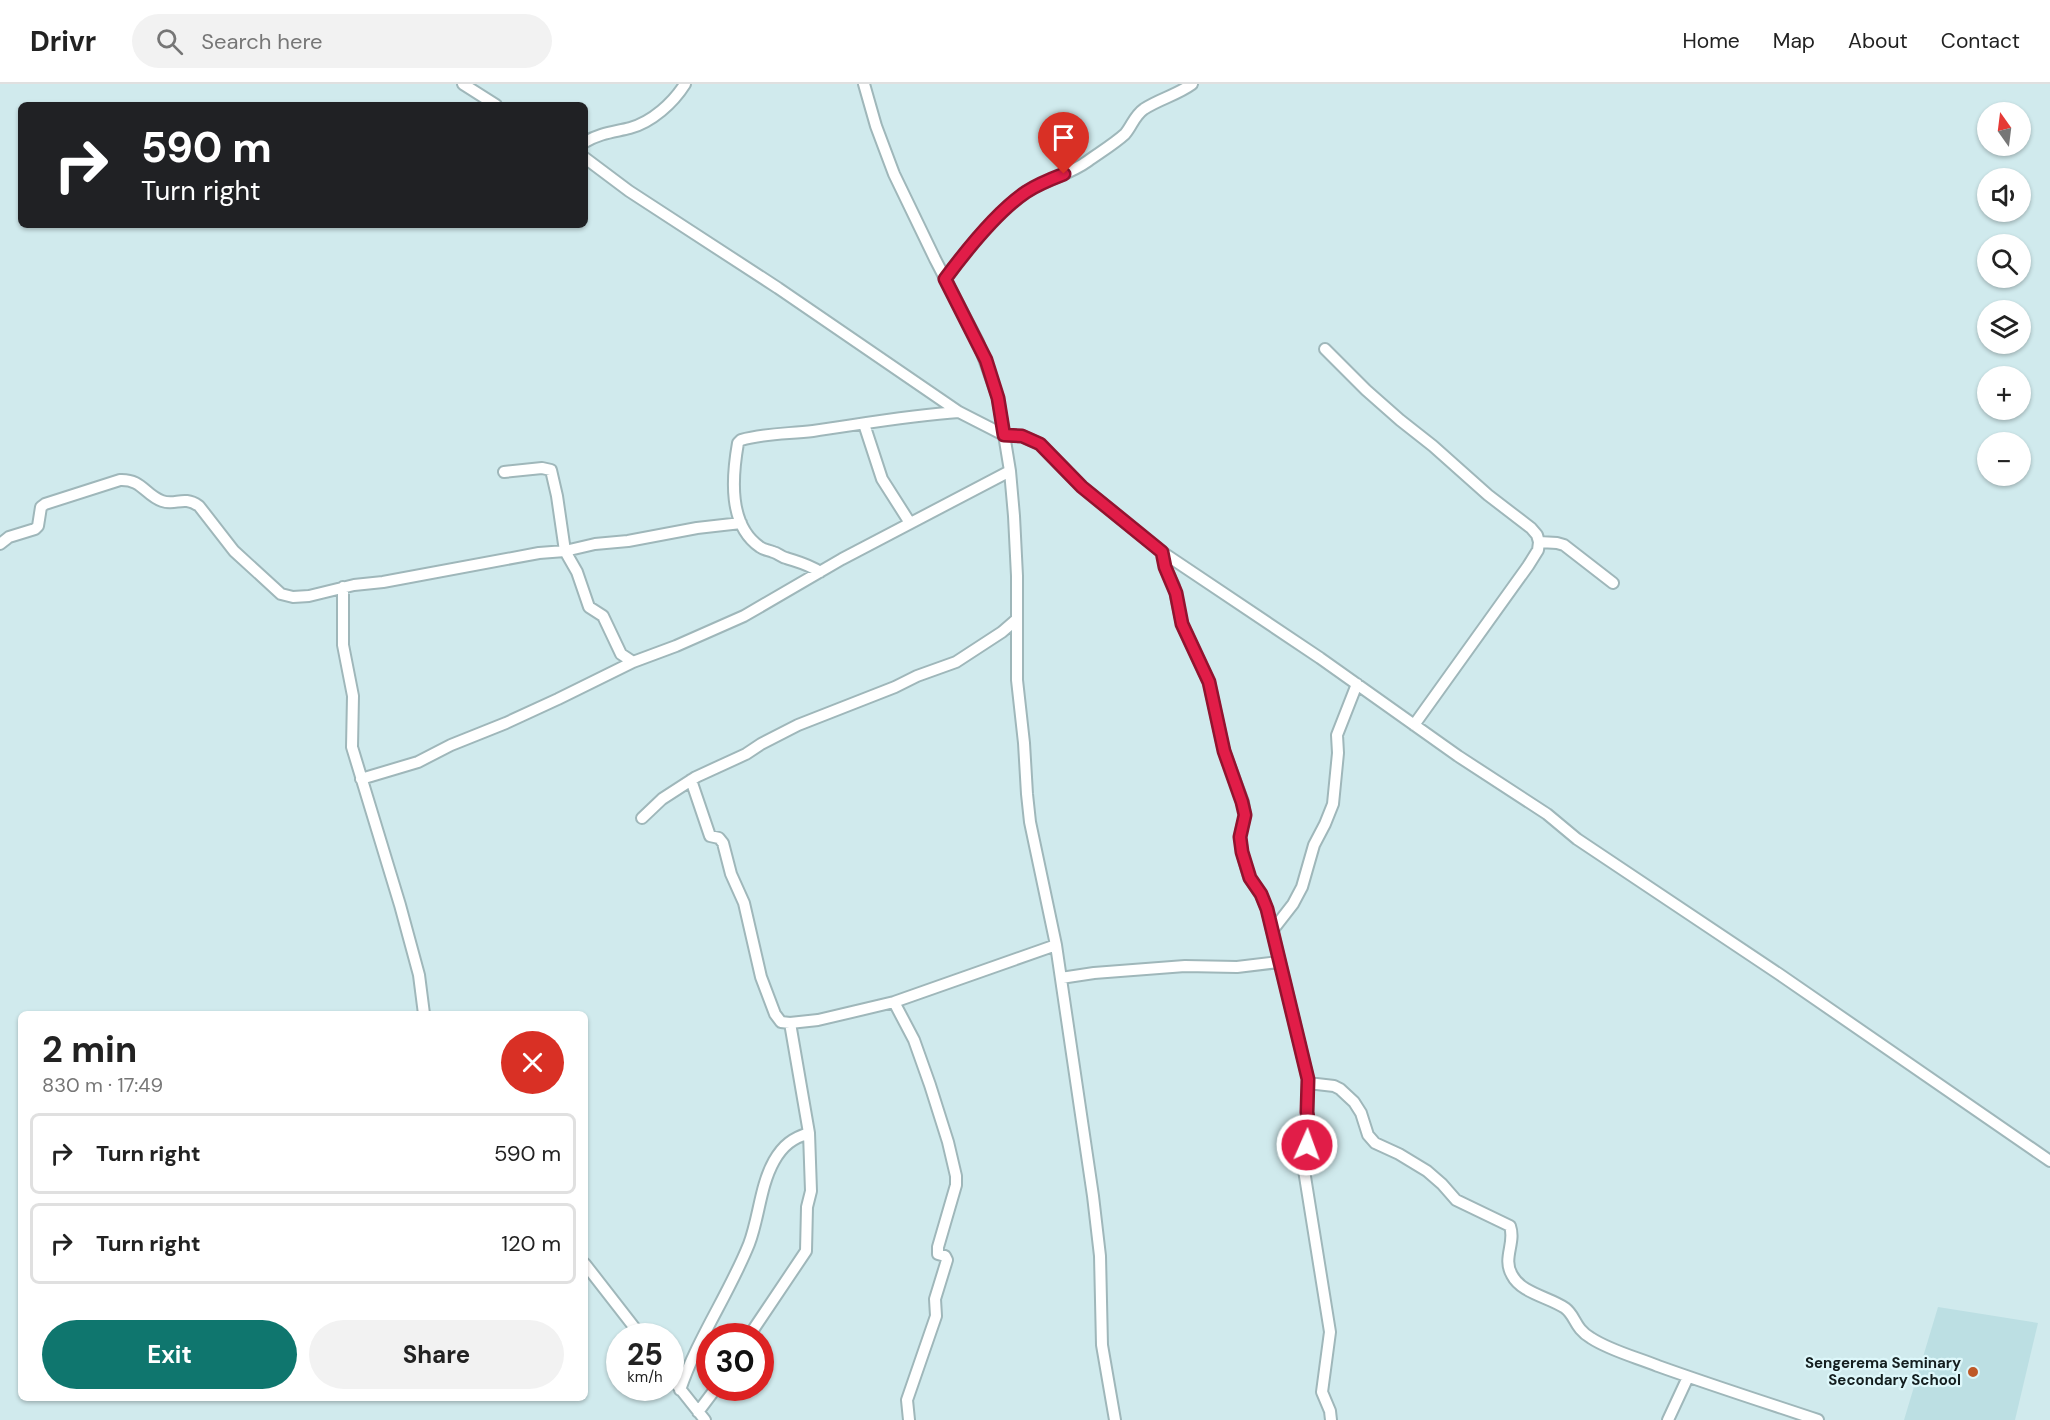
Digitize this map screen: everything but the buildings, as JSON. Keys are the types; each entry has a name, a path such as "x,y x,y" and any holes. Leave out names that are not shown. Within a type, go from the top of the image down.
{"street":[{"path":"463,84 491,102"},
{"path":"588,140 603,133 632,128 647,122 678,95 685,84"},
{"path":"864,84 876,126 894,174 986,360 998,398 1010,471 1016,542 1017,680 1030,822 1056,945 1093,1196 1100,1256 1102,1345 1115,1420"},
{"path":"945,279 1013,202 1044,182 1077,169 1125,134 1141,111 1180,93 1192,84"},
{"path":"588,160 629,191 778,288 959,412 1004,435 1022,436 1040,444 1082,487 1162,552 1546,814 1576,839 1779,974 2050,1161"},
{"path":"1325,349 1400,420 1434,446 1488,495 1531,528 1539,542 1538,550 1528,566 1414,725"},
{"path":"820,572 799,561 760,548 741,523 736,509 734,477 738,443 741,440 765,434 803,432 927,414 959,412"},
{"path":"864,424 882,479 910,523"},
{"path":"504,472 542,468 550,470 557,496 566,551 577,572 589,607 603,616 621,654 633,662"},
{"path":"361,779 418,762 451,744 506,723 633,662 744,616 820,572 1010,471"},
{"path":"0,544 9,537 35,529 38,526 41,507 45,504 126,480 141,486 160,501 192,501 199,506 234,551 281,594 293,597 309,596 343,587 383,582 539,553 566,551 595,544 628,542 697,528 741,523"},
{"path":"1539,542 1564,545 1612,583"},
{"path":"1162,552 1165,567 1176,593 1182,624 1209,682 1224,751 1242,802 1245,815 1240,837 1242,852 1250,878 1261,894 1267,909 1308,1083 1307,1112 1310,1133 1303,1155 1303,1164 1322,1270 1330,1332 1322,1392 1330,1411 1331,1420"},
{"path":"343,587 343,645 352,696 352,747 419,975 424,1011"},
{"path":"642,818 662,799 691,780 805,722 956,662 1002,632 1017,619"},
{"path":"1272,931 1293,904 1302,887 1314,845 1333,804 1338,753 1337,735 1358,684"},
{"path":"691,780 710,836 719,838 723,843 731,874 744,903 762,978 775,1014 781,1022 818,1020 894,1002 1056,945"},
{"path":"1061,978 1094,972 1175,967 1237,967 1280,962"},
{"path":"894,1002 914,1040 930,1085 948,1142 956,1185 938,1247 938,1254 945,1256 947,1260 935,1299 936,1316 907,1400 909,1420"},
{"path":"758,1323 806,1251 807,1207 811,1191 809,1133 790,1023"},
{"path":"1308,1083 1334,1086 1340,1089 1354,1102 1361,1113 1368,1135 1375,1143 1427,1171 1456,1200 1510,1226 1512,1238 1507,1260 1513,1277 1521,1286 1568,1310 1579,1330 1600,1344 1688,1377 1818,1420"},
{"path":"684,1376 688,1363 748,1247 774,1162 787,1143 795,1137 809,1133"},
{"path":"588,1268 631,1323"},
{"path":"1668,1420 1688,1377"},
{"path":"684,1395 702,1416 710,1401"}],"shaded area":[{"name":"Sengerema Seminary Secondary School","path":"1938,1307 2038,1323 2015,1420 1904,1420"}],"place":[{"name":"Sengerema Seminary Secondary School","path":"1973,1372"}],"route":[{"path":"1064,174 1044,182 1013,202 945,279 986,360 998,398 1004,435 1022,436 1040,444 1082,487 1132,530 1162,552 1165,567 1176,593 1182,624 1209,682 1224,751 1242,802 1245,815 1240,837 1242,852 1250,878 1261,894 1267,909 1308,1079 1307,1112 1310,1138 1307,1145"}]}
